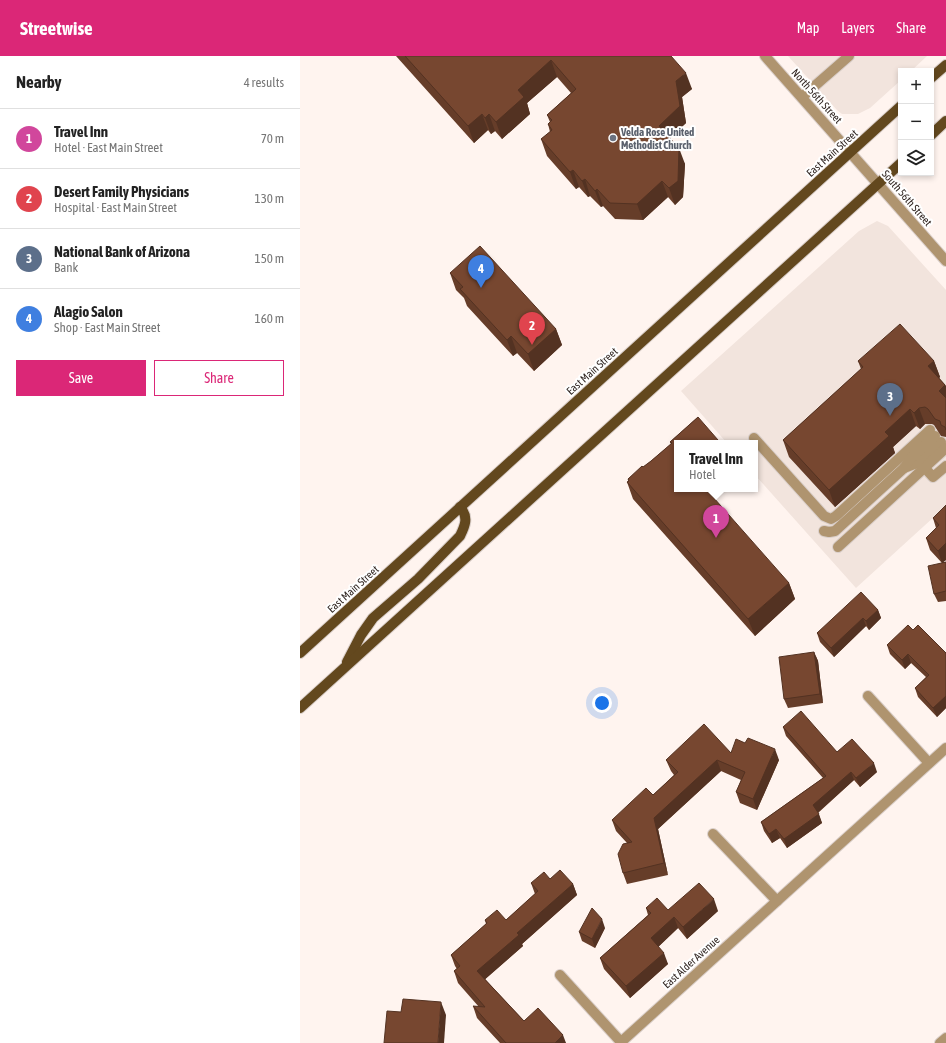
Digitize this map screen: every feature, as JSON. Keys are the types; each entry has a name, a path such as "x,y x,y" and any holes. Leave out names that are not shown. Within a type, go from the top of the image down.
{"main road":[{"path":"934,75 946,64"},
{"name":"East Main Street","path":"300,653 898,109"},
{"path":"934,132 946,122"},
{"path":"300,708 898,166"},
{"path":"343,669 361,635 373,618 418,579 460,536 466,520 463,510 460,507"}],"street":[{"name":"North 56th Street","path":"765,56 851,152"},
{"path":"802,97 849,56"},
{"name":"South 56th Street","path":"851,152 946,261"},
{"path":"758,442 824,516 831,519 938,439"},
{"path":"838,547 924,468 938,439"},
{"path":"824,531 835,531 904,468 911,458 938,439"},
{"path":"924,468 933,477 946,466"},
{"path":"868,696 929,763"},
{"name":"East Alder Avenue","path":"560,975 621,1042 946,748"},
{"path":"713,834 777,901"},
{"path":"940,1043 946,1038"}],"shaded area":[{"path":"788,56 927,56 914,68 898,68 898,83 870,108 858,114 842,114"},
{"path":"877,221 888,226 946,290 946,506 856,588 758,478 758,440 724,440 681,391 859,231"}],"building":[{"name":"Velda Rose United Methodist Church","path":"405,56 671,56 686,73 676,81 680,106 659,126 679,148 678,181 669,188 662,181 637,204 610,203 597,189 595,191 585,179 582,181 573,170 570,172 541,139 552,130 548,124 552,120 547,115 576,89 551,60 518,90 524,97 496,122 489,114 485,118 482,114 468,126"},
{"path":"480,246 556,329 528,354 511,336 507,340 460,289 463,287 450,273"},
{"path":"900,324 934,361 928,366 945,385 939,391 946,398 946,430 945,427 941,425 940,421 935,419 925,407 919,408 914,413 910,409 885,432 889,436 829,490 783,440 863,367 858,361"},
{"path":"698,417 718,440 674,440 674,492 709,492 789,583 748,619 627,482 629,481 628,479 642,466 643,467 651,461 672,443 670,442"},
{"path":"946,505 946,543 938,551 926,538 939,525 933,518"},
{"path":"946,562 946,591 934,594 928,566"},
{"path":"861,592 878,610 866,621 863,618 831,648 817,633"},
{"path":"908,625 913,630 918,625 946,653 946,696 933,708 915,688 929,675 908,654 902,660 887,645"},
{"path":"814,652 820,694 784,699 779,657"},
{"path":"801,711 837,752 852,739 874,763 856,778 851,772 813,805 819,814 784,839 776,829 769,834 761,822 826,776 783,727"},
{"path":"704,724 731,753 736,739 745,743 748,738 775,749 753,799 736,792 745,772 717,760 654,818 664,863 623,873 618,854 623,844 632,842 612,820 646,788 653,795 678,772 666,760"},
{"path":"560,870 573,884 517,933 519,935 477,971 524,1021 538,1008 563,1035 555,1043 506,1043 473,1006 485,1007 454,971 460,966 451,955 487,923 485,920 497,910 506,920 538,891 531,883 544,872 550,879"},
{"path":"699,883 714,899 683,927 674,917 651,938 664,953 626,986 600,958 651,913 646,908 657,898 668,910"},
{"path":"592,908 602,919 592,939 579,932"},
{"path":"403,999 441,1002 438,1043 384,1043 387,1011 401,1012"}],"place":[{"name":"Velda Rose United Methodist Church","path":"613,138"},
{"name":"Alagio Salon","path":"481,288"},
{"name":"Desert Family Physicians","path":"532,345"},
{"name":"National Bank of Arizona","path":"890,416"},
{"name":"Travel Inn","path":"716,538"}]}
